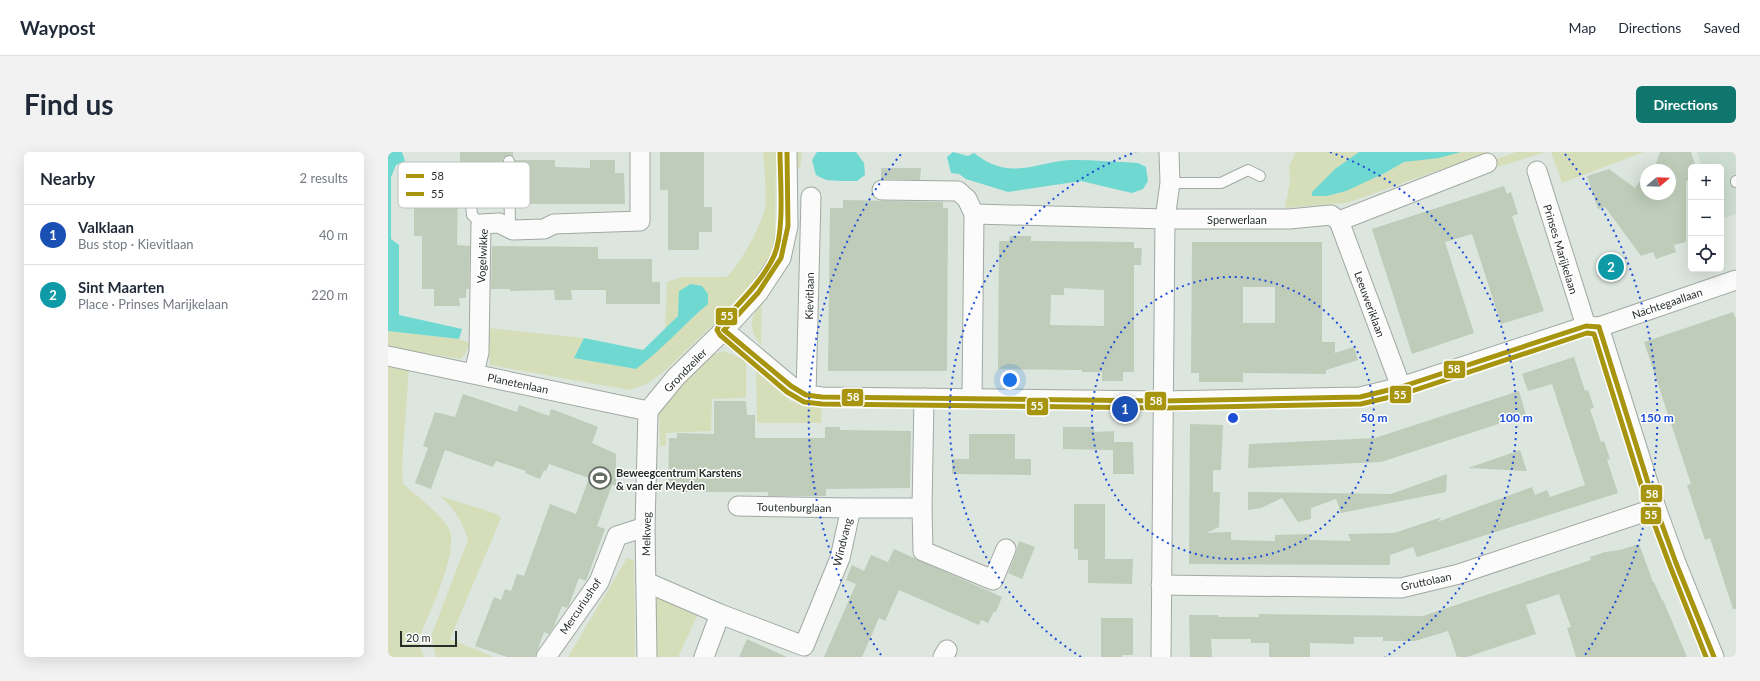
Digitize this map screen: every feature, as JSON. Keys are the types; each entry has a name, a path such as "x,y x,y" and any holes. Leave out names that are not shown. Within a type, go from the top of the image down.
{"street":[{"name":"Vogelwikke","path":"474,373 479,352 481,224 499,223 513,230 544,229 554,224 640,221 640,152"},
{"name":"Grondzeiler","path":"648,411 676,377 724,330 758,293 781,258 788,226 787,152"},
{"path":"1161,657 1165,219 1170,183 1169,152"},
{"path":"1339,221 1487,163"},
{"name":"Prinses Marijkelaan","path":"1537,171 1676,563 1714,657"},
{"path":"882,190 958,191 967,200 974,214 972,399"},
{"name":"Kievitlaan","path":"806,395 811,197"},
{"name":"Sperwerlaan","path":"974,214 1165,219 1289,219 1331,215 1339,221"},
{"name":"Leeuweriklaan","path":"1339,221 1401,387"},
{"name":"Nachtegaallaan","path":"1592,326 1736,280"},
{"path":"724,330 791,386 806,395 822,397 1163,401 1360,397 1401,387 1592,326"},
{"name":"Planetenlaan","path":"388,356 648,411"},
{"path":"924,398 922,508 923,551 993,580 1006,549"},
{"name":"Melkweg","path":"646,657 645,527 648,411"},
{"name":"Toutenburglaan","path":"738,506 851,508"},
{"name":"Windvang","path":"646,582 802,652 840,558 851,508 922,508"},
{"name":"Gruttolaan","path":"1161,585 1402,588 1459,574 1656,508"},
{"name":"Mercuriushof","path":"546,657 599,582 617,536 645,527"},
{"path":"704,657 720,614"}],"lane":[{"path":"1170,183 1220,183 1248,170 1260,176"},
{"path":"471,208 472,215 481,224"},
{"path":"510,208 510,228"}],"shaded area":[{"path":"1697,152 1736,152 1736,214 1724,218 1724,164 1701,164"}],"green space":[{"path":"763,152 776,152 775,246 760,275 737,302 666,370 647,384 629,390 490,365 488,328 584,338 574,358 636,369 708,304 678,316 665,330 667,282 682,277 727,277 744,254 755,234 765,207 766,187"},
{"path":"796,152 802,152 800,168 796,167"},
{"path":"1296,152 1359,152 1335,169 1312,192 1327,196 1340,193 1385,173 1404,162 1461,152 1490,152 1347,203 1285,208 1290,181 1289,166"},
{"path":"1516,152 1546,152 1498,167 1496,159"},
{"path":"1551,152 1644,152 1562,183"},
{"path":"762,303 761,346 752,329 752,319 757,308"},
{"path":"388,331 459,339 472,344 461,359 388,347"},
{"path":"724,351 746,361 746,398 712,399 711,431 666,433 666,446 660,446 659,411 673,392 708,356"},
{"path":"388,366 409,369 402,465 403,484 438,515 448,527 451,537 447,566 442,583 418,641 424,657 388,657"},
{"path":"756,371 790,401 822,406 821,423 757,423"},
{"path":"440,496 497,514 501,518 450,639 494,657 436,657 431,636 468,540 457,516"},
{"path":"627,558 634,560 635,657 568,657"},
{"path":"663,596 699,612 678,657 655,657 656,599"}],"water":[{"path":"388,152 402,152 405,161 398,162 391,177 391,239 399,245 399,315 462,329 459,339 388,331"},
{"path":"817,152 856,152 864,163 865,175 857,181 826,180 816,175 812,160"},
{"path":"953,152 968,156 974,153 990,163 1002,167 1013,168 1023,168 1053,162 1074,160 1138,163 1146,167 1148,181 1143,189 1132,193 1081,181 1008,192 966,179 959,174 951,173 947,157"},
{"path":"1359,152 1461,152 1439,158 1404,162 1385,173 1346,191 1327,196 1312,196 1312,192 1335,169"},
{"path":"691,284 702,286 708,294 708,304 655,354 636,369 574,358 584,338 643,350 678,316 679,291"}],"building":[{"path":"460,152 513,152 513,156 509,155 503,158 503,162 460,162"},
{"path":"660,152 704,152 704,207 712,207 712,232 699,232 699,250 668,250 668,190 660,190"},
{"path":"1660,152 1691,152 1695,164 1688,164 1688,180 1686,181 1686,242 1674,245 1676,252 1656,259 1653,252 1641,256 1605,207 1598,209 1587,176 1609,169 1635,188 1640,181 1640,200 1676,200 1676,164 1656,164"},
{"path":"515,160 555,160 555,167 590,168 590,160 615,160 615,173 624,173 625,204 530,204 530,162 515,162"},
{"path":"881,168 921,168 920,180 881,179"},
{"path":"1504,186 1507,194 1511,192 1518,214 1512,216 1544,311 1501,324 1472,234 1445,242 1474,333 1412,354 1372,229"},
{"path":"843,200 943,202 943,208 948,208 947,371 828,371 830,208 843,208"},
{"path":"414,208 458,208 457,245 470,246 469,289 466,289 466,298 459,298 460,306 434,306 434,289 422,289 422,236 414,236"},
{"path":"1010,236 1031,236 1031,241 1134,242 1134,248 1142,248 1141,265 1134,265 1134,372 1123,372 1123,381 1102,381 1102,372 1082,372 1082,370 998,369 999,241 1009,241","holes":["1064,288 1104,290 1104,326 1050,325 1051,295 1064,295"]},
{"path":"1192,242 1322,242 1322,342 1335,342 1335,353 1354,347 1358,360 1326,370 1326,374 1243,373 1243,382 1199,382 1199,373 1191,373","holes":["1243,287 1275,287 1275,323 1243,323"]},
{"path":"492,246 598,247 598,259 652,259 652,282 660,282 660,304 606,304 606,290 571,290 572,300 555,300 554,290 510,291 510,289 491,289"},
{"path":"1733,312 1736,319 1736,609 1733,609 1710,538 1705,540 1687,485 1691,484 1644,342"},
{"path":"1574,357 1585,391 1588,390 1594,408 1590,409 1601,442 1604,441 1610,459 1607,460 1618,493 1417,557 1413,547 1390,555 1390,565 1189,564 1190,424 1223,425 1221,470 1213,470 1213,492 1220,492 1219,527 1206,533 1231,532 1231,540 1275,541 1275,535 1310,534 1310,540 1351,541 1348,534 1394,533 1442,517 1437,522 1532,487 1535,495 1547,490 1550,497 1585,485 1552,384 1528,391 1522,374"},
{"path":"1519,391 1526,415 1381,462 1248,468 1249,444 1375,438"},
{"path":"463,394 517,412 519,405 549,416 551,409 565,414 598,427 592,443 616,454 616,485 612,485 597,526 605,529 586,581 579,578 569,605 567,608 562,606 549,634 544,632 535,657 507,657 475,646 494,597 501,600 505,589 511,591 517,574 524,576 550,504 576,514 589,478 549,464 546,471 544,470 540,479 525,473 526,471 496,461 493,467 445,450 431,489 415,483 428,448 423,446 435,412 455,417"},
{"path":"714,401 746,401 747,415 755,415 755,438 825,438 825,427 840,427 840,430 911,431 910,488 826,489 826,496 768,496 768,492 677,492 677,488 668,488 669,438 677,438 677,433 714,434"},
{"path":"1063,427 1094,427 1094,432 1114,431 1114,442 1133,442 1134,474 1113,474 1113,450 1063,449"},
{"path":"969,434 1015,434 1015,459 1031,459 1031,475 952,474 952,459 969,459"},
{"path":"1520,450 1527,471 1468,468 1503,456"},
{"path":"1447,474 1446,492 1341,513 1336,499 1311,508 1311,519 1298,522 1282,498 1261,508 1248,510 1248,492 1391,494"},
{"path":"1074,504 1105,504 1105,559 1133,559 1132,584 1088,583 1088,560 1078,560 1078,549 1074,549"},
{"path":"1019,541 1035,547 1022,579 1008,573"},
{"path":"1639,544 1653,582 1663,600 1687,657 1576,657 1567,628 1571,627 1559,594 1526,605 1536,634 1467,657 1457,657 1448,631 1415,641 1383,641 1383,637 1354,637 1354,644 1310,643 1310,657 1269,657 1269,643 1251,643 1251,639 1211,639 1212,657 1190,657 1189,615 1218,615 1218,617 1259,617 1259,614 1423,616 1591,560 1590,557 1605,552 1620,550"},
{"path":"894,549 1002,597 996,612 994,611 988,623 981,620 979,625 899,590 885,621 879,618 862,657 824,657 856,584 846,580 852,565 864,571 871,555 888,562"},
{"path":"1101,618 1133,618 1133,655 1122,655 1122,657 1101,657"},
{"path":"747,639 787,657 739,657"}],"transit line":[{"name":"55","path":"780,152 781,219 780,233 774,256 763,275 742,301 719,325 717,330 720,335 787,392 804,402 822,404 1163,408 1361,404 1403,394 1587,333 1594,334 1649,510 1706,657"},
{"name":"58","path":"724,330 758,293 781,258 788,226 787,152"},
{"name":"58","path":"724,330 791,386 806,395 822,397 1163,401 1360,397 1401,387 1586,326 1599,327"},
{"name":"58","path":"1599,327 1656,508 1676,563 1714,657"}],"place":[{"name":"Sint Maarten","path":"1611,267"},
{"name":"Valklaan","path":"1125,409"},
{"name":"Beweegcentrum Karstens & van der Meyden","path":"600,478"}]}
